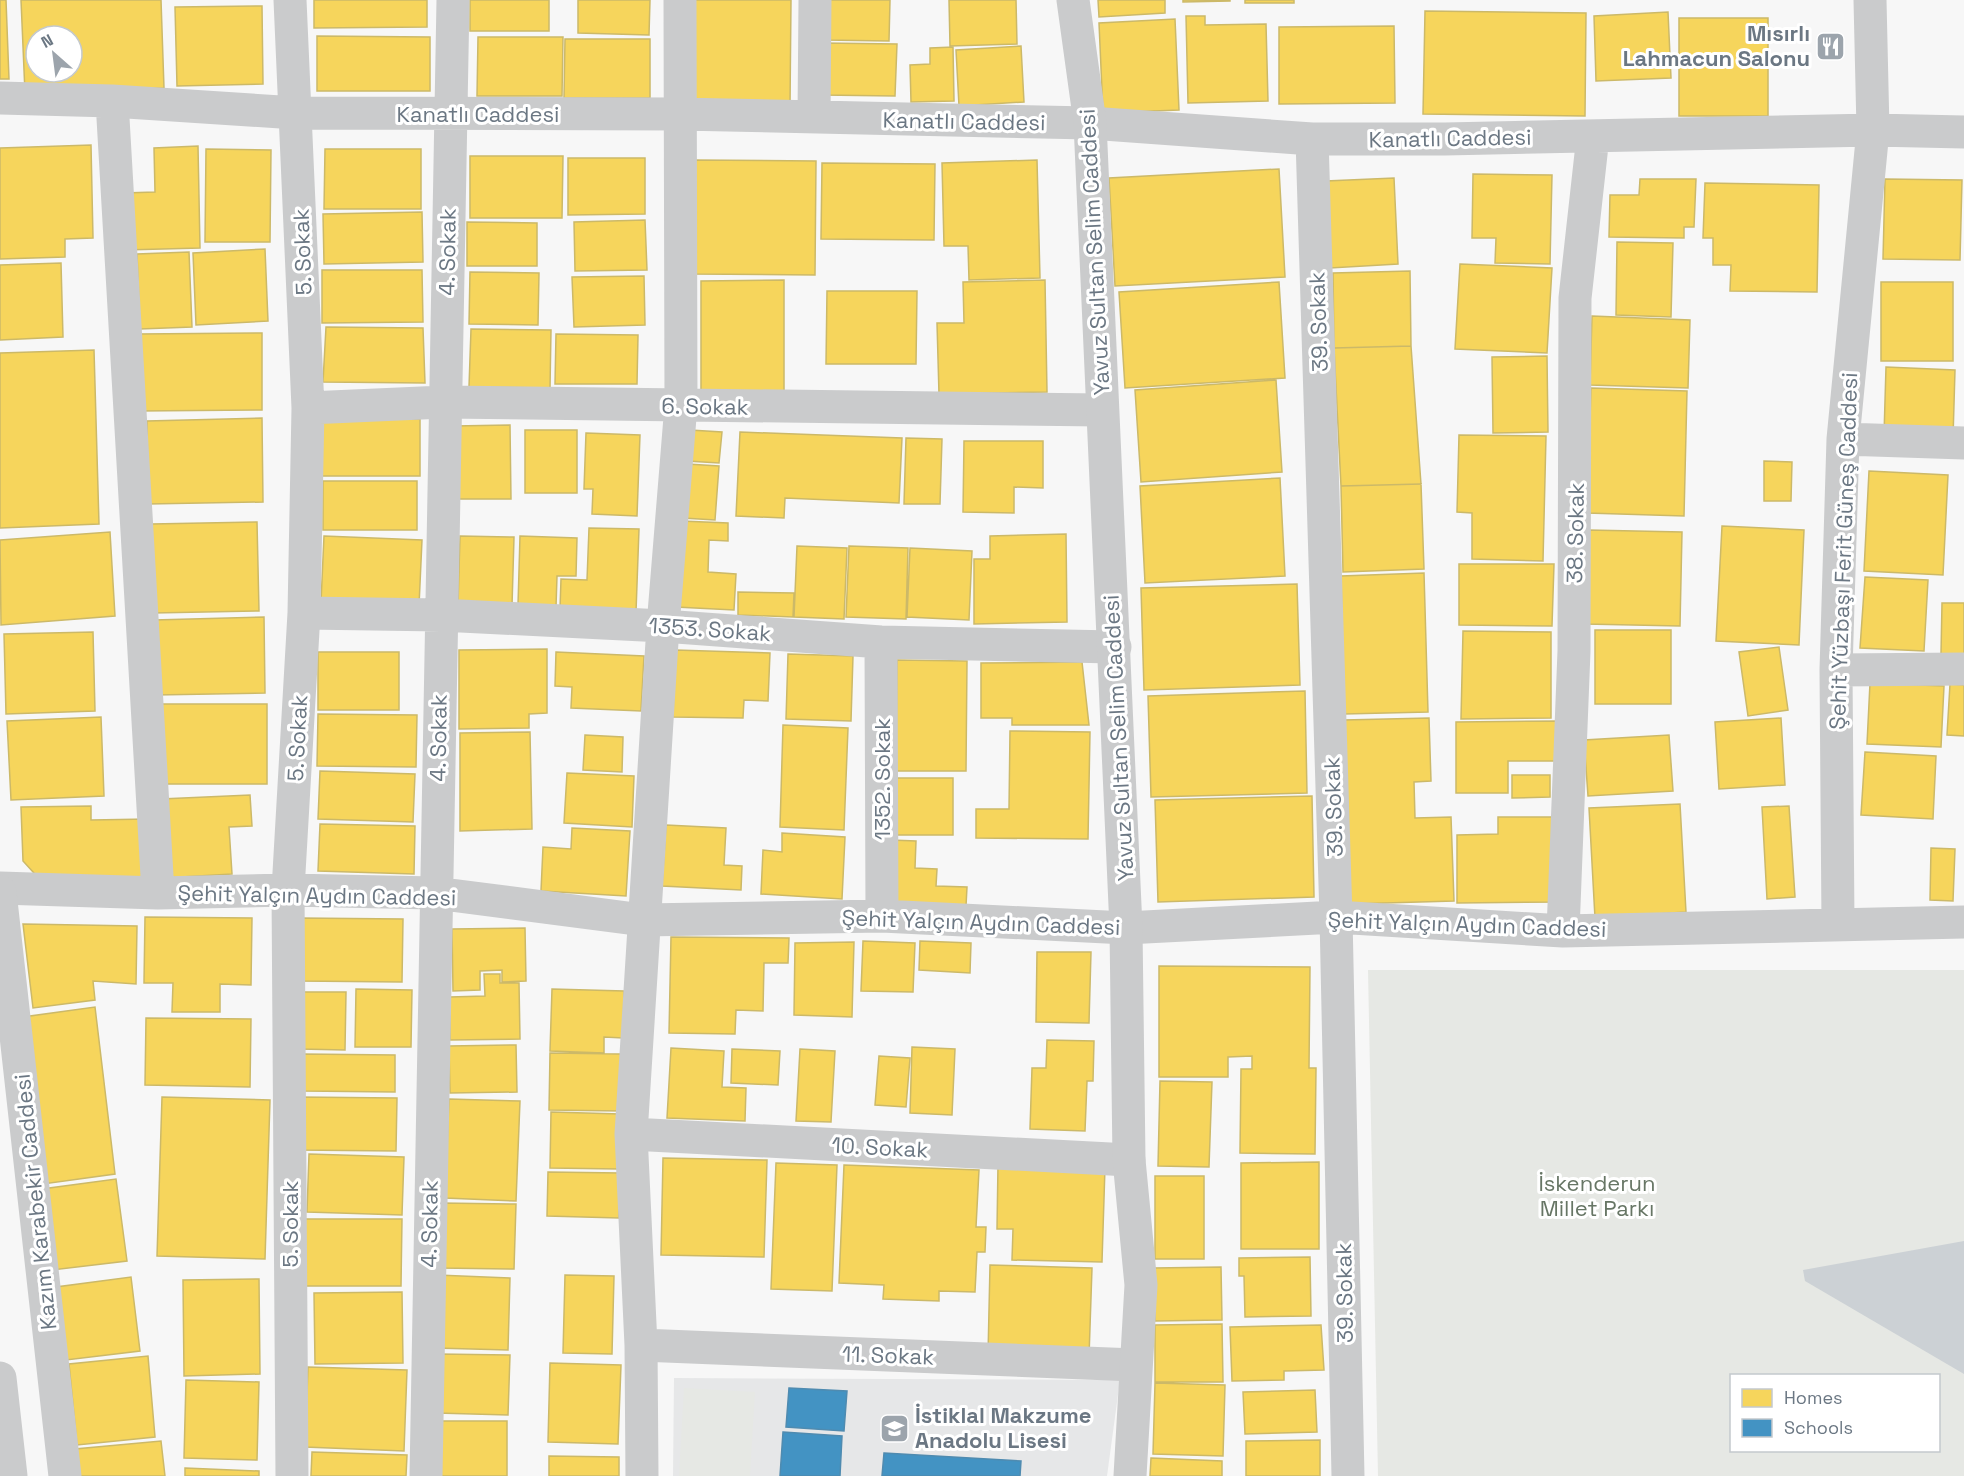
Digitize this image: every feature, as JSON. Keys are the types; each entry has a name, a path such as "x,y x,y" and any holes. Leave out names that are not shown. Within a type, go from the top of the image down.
{"street":[{"name":"5. Sokak","path":"290,0 308,408 304,613 288,890 292,1476"},
{"name":"4. Sokak","path":"426,1476 453,0"},
{"path":"642,1476 640,1345 631,1134 663,626 681,405 680,0"},
{"path":"814,0 814,117"},
{"name":"Yavuz Sultan Selim Caddesi","path":"1073,0 1090,123 1126,927 1129,1160 1141,1285 1130,1476"},
{"name":"Şehit Yüzbaşı Ferit Güneş Caddesi","path":"1838,924 1836,670 1843,439 1873,130 1870,0"},
{"name":"Kanatlı Caddesi","path":"0,98 112,100 296,112 451,115 679,114 1090,123 1312,139 1873,130 1964,132"},
{"path":"112,100 158,893"},
{"name":"38. Sokak","path":"1563,931 1574,673 1575,298 1593,136"},
{"name":"39. Sokak","path":"1312,139 1336,916 1348,1476"},
{"name":"6. Sokak","path":"308,408 444,402 1102,410"},
{"path":"1843,439 1964,443"},
{"name":"1353. Sokak","path":"304,613 441,615 663,626 881,642 1114,647"},
{"name":"1352. Sokak","path":"881,642 882,916"},
{"path":"1836,670 1964,669"},
{"name":"Şehit Yalçın Aydın Caddesi","path":"0,890 158,893 288,890 435,893 643,920 882,916 1126,927 1336,916 1563,931 1964,922"},
{"name":"Kazım Karabekir Caddesi","path":"0,890 65,1476"},
{"name":"10. Sokak","path":"631,1134 1129,1160"},
{"name":"11. Sokak","path":"640,1345 1135,1365"},
{"path":"0,1378 11,1476"}],"shaded area":[{"path":"1964,1241 1964,1374 1805,1281 1803,1270"},
{"name":"İstiklal Makzume Anadolu Lisesi","path":"674,1378 1120,1380 1107,1476 673,1476"}],"green space":[{"name":"İskenderun Millet Parkı","path":"1368,970 1964,970 1964,1476 1378,1476"},
{"path":"684,1388 755,1392 750,1476 679,1476"}],"building: Homes":[{"path":"0,0 6,0 9,79 0,79"},
{"path":"21,0 161,0 164,88 25,93 25,84 84,84 84,24 24,24 24,70"},
{"path":"314,0 427,0 427,27 314,28"},
{"path":"470,0 549,0 549,31 470,31"},
{"path":"578,0 650,0 649,35 578,33"},
{"path":"694,0 791,0 790,106 693,106"},
{"path":"825,0 890,0 889,41 825,40"},
{"path":"949,0 1016,0 1017,44 950,46"},
{"path":"1098,0 1165,0 1165,13 1099,17"},
{"path":"1183,0 1230,0 1230,1 1183,2"},
{"path":"1245,0 1294,0 1294,3 1245,3"},
{"path":"262,6 263,84 177,86 175,7"},
{"path":"1425,11 1586,13 1585,116 1423,114"},
{"path":"1668,12 1671,78 1596,81 1594,16"},
{"path":"1186,16 1205,16 1205,25 1266,24 1268,101 1188,103"},
{"path":"1679,18 1768,18 1768,116 1679,116"},
{"path":"1175,19 1179,110 1103,113 1099,23"},
{"path":"1394,26 1395,103 1279,104 1279,27"},
{"path":"317,36 430,37 430,91 317,91"},
{"path":"478,37 563,37 562,96 477,96"},
{"path":"565,39 650,39 650,98 564,98"},
{"path":"823,43 897,44 895,96 822,95"},
{"path":"1021,46 1024,102 959,106 956,50"},
{"path":"953,47 954,101 911,102 910,65 930,64 930,48"},
{"path":"91,145 93,238 65,239 65,257 0,259 0,148"},
{"path":"198,146 200,248 125,250 124,193 155,192 154,148"},
{"path":"206,149 271,150 270,242 205,242"},
{"path":"325,149 421,149 421,209 324,209"},
{"path":"470,156 563,156 562,218 470,218"},
{"path":"568,158 645,158 645,214 568,215"},
{"path":"693,160 816,161 815,275 692,274"},
{"path":"1037,160 1040,278 969,280 968,246 944,246 942,163"},
{"path":"822,163 935,164 934,240 821,239"},
{"path":"1279,169 1285,277 1115,286 1109,178"},
{"path":"1473,174 1552,175 1550,264 1495,263 1496,238 1472,238"},
{"path":"1394,178 1398,264 1330,268 1326,181"},
{"path":"1640,179 1696,179 1694,227 1684,227 1684,238 1609,237 1610,195 1639,195"},
{"path":"1885,179 1962,180 1960,260 1883,259"},
{"path":"1705,183 1819,185 1817,292 1730,291 1731,265 1713,265 1713,238 1703,238"},
{"path":"422,212 423,262 324,264 323,214"},
{"path":"645,220 647,270 575,271 574,222"},
{"path":"467,222 537,223 537,266 467,266"},
{"path":"1617,242 1673,243 1671,317 1616,315"},
{"path":"265,249 268,321 196,325 193,253"},
{"path":"189,252 192,327 140,329 137,254"},
{"path":"61,263 63,337 0,340 0,265"},
{"path":"1460,264 1552,268 1547,353 1455,349"},
{"path":"322,270 422,270 423,322 322,323"},
{"path":"1410,271 1411,346 1334,348 1333,273"},
{"path":"470,272 539,273 538,325 469,324"},
{"path":"644,276 645,325 574,327 572,277"},
{"path":"784,280 784,393 701,393 701,281"},
{"path":"1045,280 1047,392 939,394 937,323 964,323 963,282"},
{"path":"1279,282 1285,378 1125,388 1119,292"},
{"path":"1881,282 1953,282 1953,361 1881,361"},
{"path":"827,291 917,291 916,364 826,364"},
{"path":"1592,316 1690,320 1688,388 1590,385"},
{"path":"326,327 423,328 425,383 323,382"},
{"path":"471,329 551,330 550,388 469,387"},
{"path":"262,333 262,410 138,411 138,334"},
{"path":"556,334 638,335 637,384 555,384"},
{"path":"1411,346 1421,484 1341,486 1334,348"},
{"path":"94,350 99,524 0,528 0,353"},
{"path":"1547,356 1548,432 1493,433 1492,357"},
{"path":"1886,367 1955,370 1953,438 1884,435"},
{"path":"1276,380 1282,472 1141,482 1135,390"},
{"path":"1591,388 1687,391 1684,516 1587,513"},
{"path":"262,418 263,502 148,504 147,421"},
{"path":"321,419 420,419 420,476 320,476"},
{"path":"510,425 511,499 454,499 454,426"},
{"path":"525,430 577,430 577,493 525,493"},
{"path":"690,430 722,432 719,463 687,461"},
{"path":"740,432 902,438 899,503 785,498 784,518 736,516"},
{"path":"586,433 640,435 637,516 592,514 593,489 584,489"},
{"path":"1459,435 1546,436 1543,561 1472,559 1472,513 1457,512"},
{"path":"906,438 942,439 940,504 904,504"},
{"path":"964,441 1043,441 1043,488 1014,487 1014,513 963,512"},
{"path":"1764,461 1792,462 1791,501 1764,501"},
{"path":"687,464 719,466 715,520 683,518"},
{"path":"1869,471 1948,475 1943,575 1864,571"},
{"path":"1280,478 1285,576 1145,583 1140,486"},
{"path":"323,481 417,481 417,530 323,530"},
{"path":"1421,484 1424,569 1343,572 1341,486"},
{"path":"681,521 728,523 728,541 709,540 708,572 736,574 734,610 676,607"},
{"path":"257,522 259,611 153,613 152,524"},
{"path":"1722,526 1804,530 1799,645 1716,641"},
{"path":"589,528 639,529 636,612 560,609 561,579 587,580"},
{"path":"1588,530 1682,532 1680,626 1585,624"},
{"path":"110,532 115,616 1,625 0,540"},
{"path":"1066,534 1067,622 974,624 974,559 990,559 990,536"},
{"path":"324,536 422,540 419,606 321,602"},
{"path":"460,536 514,537 512,606 458,605"},
{"path":"520,536 577,538 576,576 557,576 556,607 518,605"},
{"path":"797,546 847,548 844,619 794,617"},
{"path":"849,546 908,548 906,619 846,617"},
{"path":"910,548 972,551 969,620 907,617"},
{"path":"1459,564 1554,564 1552,626 1459,625"},
{"path":"1424,573 1428,712 1344,714 1341,576"},
{"path":"1865,577 1928,580 1924,651 1860,648"},
{"path":"1297,584 1300,685 1144,690 1141,588"},
{"path":"738,592 794,593 793,617 738,615"},
{"path":"1942,603 1964,603 1964,655 1941,654"},
{"path":"264,617 265,693 155,695 154,620"},
{"path":"1595,630 1671,630 1671,704 1595,704"},
{"path":"1463,631 1551,632 1551,718 1461,719"},
{"path":"93,632 95,711 6,714 4,634"},
{"path":"1779,647 1788,710 1748,716 1739,652"},
{"path":"547,649 547,713 529,714 529,728 459,729 459,650"},
{"path":"675,650 770,653 768,701 744,700 743,718 673,717"},
{"path":"318,652 399,652 399,710 318,710"},
{"path":"556,652 644,656 641,711 571,708 572,687 555,686"},
{"path":"788,654 853,656 851,721 786,719"},
{"path":"897,660 967,661 966,771 896,771"},
{"path":"1082,662 1089,725 1012,725 1012,718 981,718 981,663"},
{"path":"1870,683 1944,686 1941,747 1867,744"},
{"path":"1950,684 1964,685 1964,736 1947,735"},
{"path":"1305,691 1307,793 1151,797 1148,696"},
{"path":"160,704 267,704 267,784 160,784"},
{"path":"318,714 417,715 416,767 317,766"},
{"path":"101,717 104,796 11,800 7,721"},
{"path":"1429,718 1431,781 1414,782 1415,818 1451,817 1454,901 1350,904 1344,720"},
{"path":"1781,718 1785,785 1719,789 1715,722"},
{"path":"1559,721 1559,761 1508,761 1508,793 1456,793 1456,722"},
{"path":"783,725 848,728 844,830 780,827"},
{"path":"1010,731 1090,732 1088,839 976,838 976,809 1009,809"},
{"path":"530,732 532,829 460,831 460,733"},
{"path":"585,735 623,737 622,772 583,770"},
{"path":"1669,735 1673,791 1588,796 1584,740"},
{"path":"1865,752 1936,756 1933,819 1861,815"},
{"path":"320,771 415,774 413,822 318,819"},
{"path":"567,773 634,776 632,827 564,823"},
{"path":"1512,775 1550,775 1550,797 1512,798"},
{"path":"887,778 953,778 953,835 886,835"},
{"path":"250,795 252,826 229,827 232,874 164,878 161,799"},
{"path":"1312,796 1314,897 1158,902 1155,800"},
{"path":"1680,804 1686,912 1595,918 1589,808"},
{"path":"91,806 91,820 148,819 149,880 43,883 23,861 21,807"},
{"path":"1789,806 1795,897 1767,899 1762,807"},
{"path":"1498,817 1557,817 1558,902 1457,903 1457,835 1498,834"},
{"path":"320,824 415,826 414,874 318,871"},
{"path":"666,825 726,828 724,865 742,866 741,890 662,886"},
{"path":"572,828 630,831 626,896 541,891 543,847 571,849"},
{"path":"782,833 845,837 842,899 761,894 763,850 782,852"},
{"path":"891,840 916,841 915,868 937,869 936,886 967,887 966,906 889,903"},
{"path":"1931,848 1955,849 1953,901 1930,900"},
{"path":"145,917 252,918 251,985 220,984 220,1012 172,1012 173,983 144,983"},
{"path":"299,918 403,919 402,982 298,981"},
{"path":"23,924 137,926 136,984 93,981 95,1000 33,1008"},
{"path":"525,928 526,981 502,982 502,970 480,971 480,990 453,991 452,929"},
{"path":"671,937 789,938 788,963 764,963 763,1011 736,1010 735,1034 669,1033"},
{"path":"863,941 915,943 913,992 861,991"},
{"path":"920,941 971,943 970,973 919,970"},
{"path":"854,942 852,1017 794,1015 795,943"},
{"path":"1037,952 1091,952 1089,1023 1036,1022"},
{"path":"1159,966 1310,967 1309,1068 1316,1068 1315,1154 1240,1153 1241,1069 1252,1069 1252,1056 1228,1057 1228,1077 1159,1077"},
{"path":"484,974 500,974 500,983 519,983 520,1039 450,1040 450,997 485,996"},
{"path":"356,989 412,990 411,1047 355,1047"},
{"path":"552,989 624,991 623,1038 604,1037 604,1053 550,1051"},
{"path":"301,992 346,992 345,1050 300,1049"},
{"path":"95,1007 115,1174 43,1184 23,1017"},
{"path":"146,1018 251,1019 250,1087 145,1085"},
{"path":"1047,1040 1094,1041 1093,1081 1087,1081 1085,1131 1030,1129 1032,1068 1046,1068"},
{"path":"516,1045 517,1092 450,1093 449,1046"},
{"path":"912,1047 955,1049 952,1115 910,1113"},
{"path":"671,1048 724,1051 722,1087 746,1088 745,1121 667,1118"},
{"path":"732,1049 780,1051 778,1085 731,1083"},
{"path":"800,1049 835,1051 831,1122 796,1121"},
{"path":"550,1053 622,1054 621,1111 549,1110"},
{"path":"303,1054 395,1055 395,1092 303,1091"},
{"path":"879,1056 910,1058 906,1107 875,1105"},
{"path":"1160,1081 1212,1082 1209,1167 1158,1166"},
{"path":"162,1097 270,1100 265,1259 157,1256"},
{"path":"298,1097 397,1098 396,1151 297,1150"},
{"path":"449,1099 520,1101 516,1201 445,1198"},
{"path":"551,1112 620,1114 619,1169 550,1168"},
{"path":"309,1154 404,1157 402,1215 307,1212"},
{"path":"663,1158 767,1160 764,1257 661,1255"},
{"path":"1319,1162 1319,1249 1241,1249 1241,1163"},
{"path":"776,1163 837,1165 832,1291 771,1289"},
{"path":"844,1165 979,1170 976,1227 986,1227 985,1252 977,1252 975,1292 939,1291 939,1301 883,1299 884,1285 839,1283"},
{"path":"998,1165 1105,1167 1102,1262 1012,1260 1013,1229 997,1229"},
{"path":"548,1172 620,1173 619,1218 547,1216"},
{"path":"1155,1176 1204,1176 1204,1259 1155,1259"},
{"path":"116,1179 127,1261 52,1270 42,1189"},
{"path":"441,1203 516,1204 514,1269 440,1268"},
{"path":"305,1219 402,1219 401,1286 304,1286"},
{"path":"1310,1257 1311,1316 1245,1317 1244,1276 1239,1276 1239,1258"},
{"path":"990,1265 1092,1268 1089,1357 988,1355"},
{"path":"1221,1267 1222,1320 1155,1321 1154,1268"},
{"path":"437,1275 510,1278 508,1350 435,1348"},
{"path":"565,1275 614,1276 612,1354 563,1353"},
{"path":"131,1277 140,1351 66,1360 56,1287"},
{"path":"259,1279 260,1374 184,1376 183,1280"},
{"path":"402,1292 403,1363 315,1364 314,1293"},
{"path":"1222,1324 1223,1382 1155,1382 1155,1325"},
{"path":"1321,1325 1324,1370 1284,1371 1284,1380 1232,1381 1230,1327"},
{"path":"438,1354 510,1355 508,1415 437,1413"},
{"path":"148,1356 155,1437 77,1445 69,1364"},
{"path":"550,1363 621,1365 618,1444 548,1442"},
{"path":"308,1367 407,1370 404,1451 305,1447"},
{"path":"186,1380 259,1382 257,1460 184,1458"},
{"path":"1155,1383 1225,1385 1223,1456 1153,1454"},
{"path":"1315,1390 1317,1432 1245,1434 1243,1392"},
{"path":"439,1421 507,1421 507,1476 438,1476"},
{"path":"1320,1440 1320,1476 1246,1476 1246,1441"},
{"path":"161,1441 165,1476 77,1476 75,1449"},
{"path":"312,1452 407,1455 406,1476 311,1476"},
{"path":"549,1456 619,1457 619,1476 549,1476"},
{"path":"1151,1458 1222,1461 1222,1476 1150,1476"},
{"path":"185,1468 259,1471 259,1476 185,1476"}],"building: Schools":[{"path":"789,1388 847,1391 844,1431 786,1427"},
{"path":"783,1432 842,1436 840,1476 780,1476"},
{"path":"884,1453 1021,1461 1020,1476 882,1476"}],"place":[{"name":"Mısırlı Lahmacun Salonu","path":"1831,46"},
{"name":"İstiklal Makzume Anadolu Lisesi","path":"894,1428"}]}
